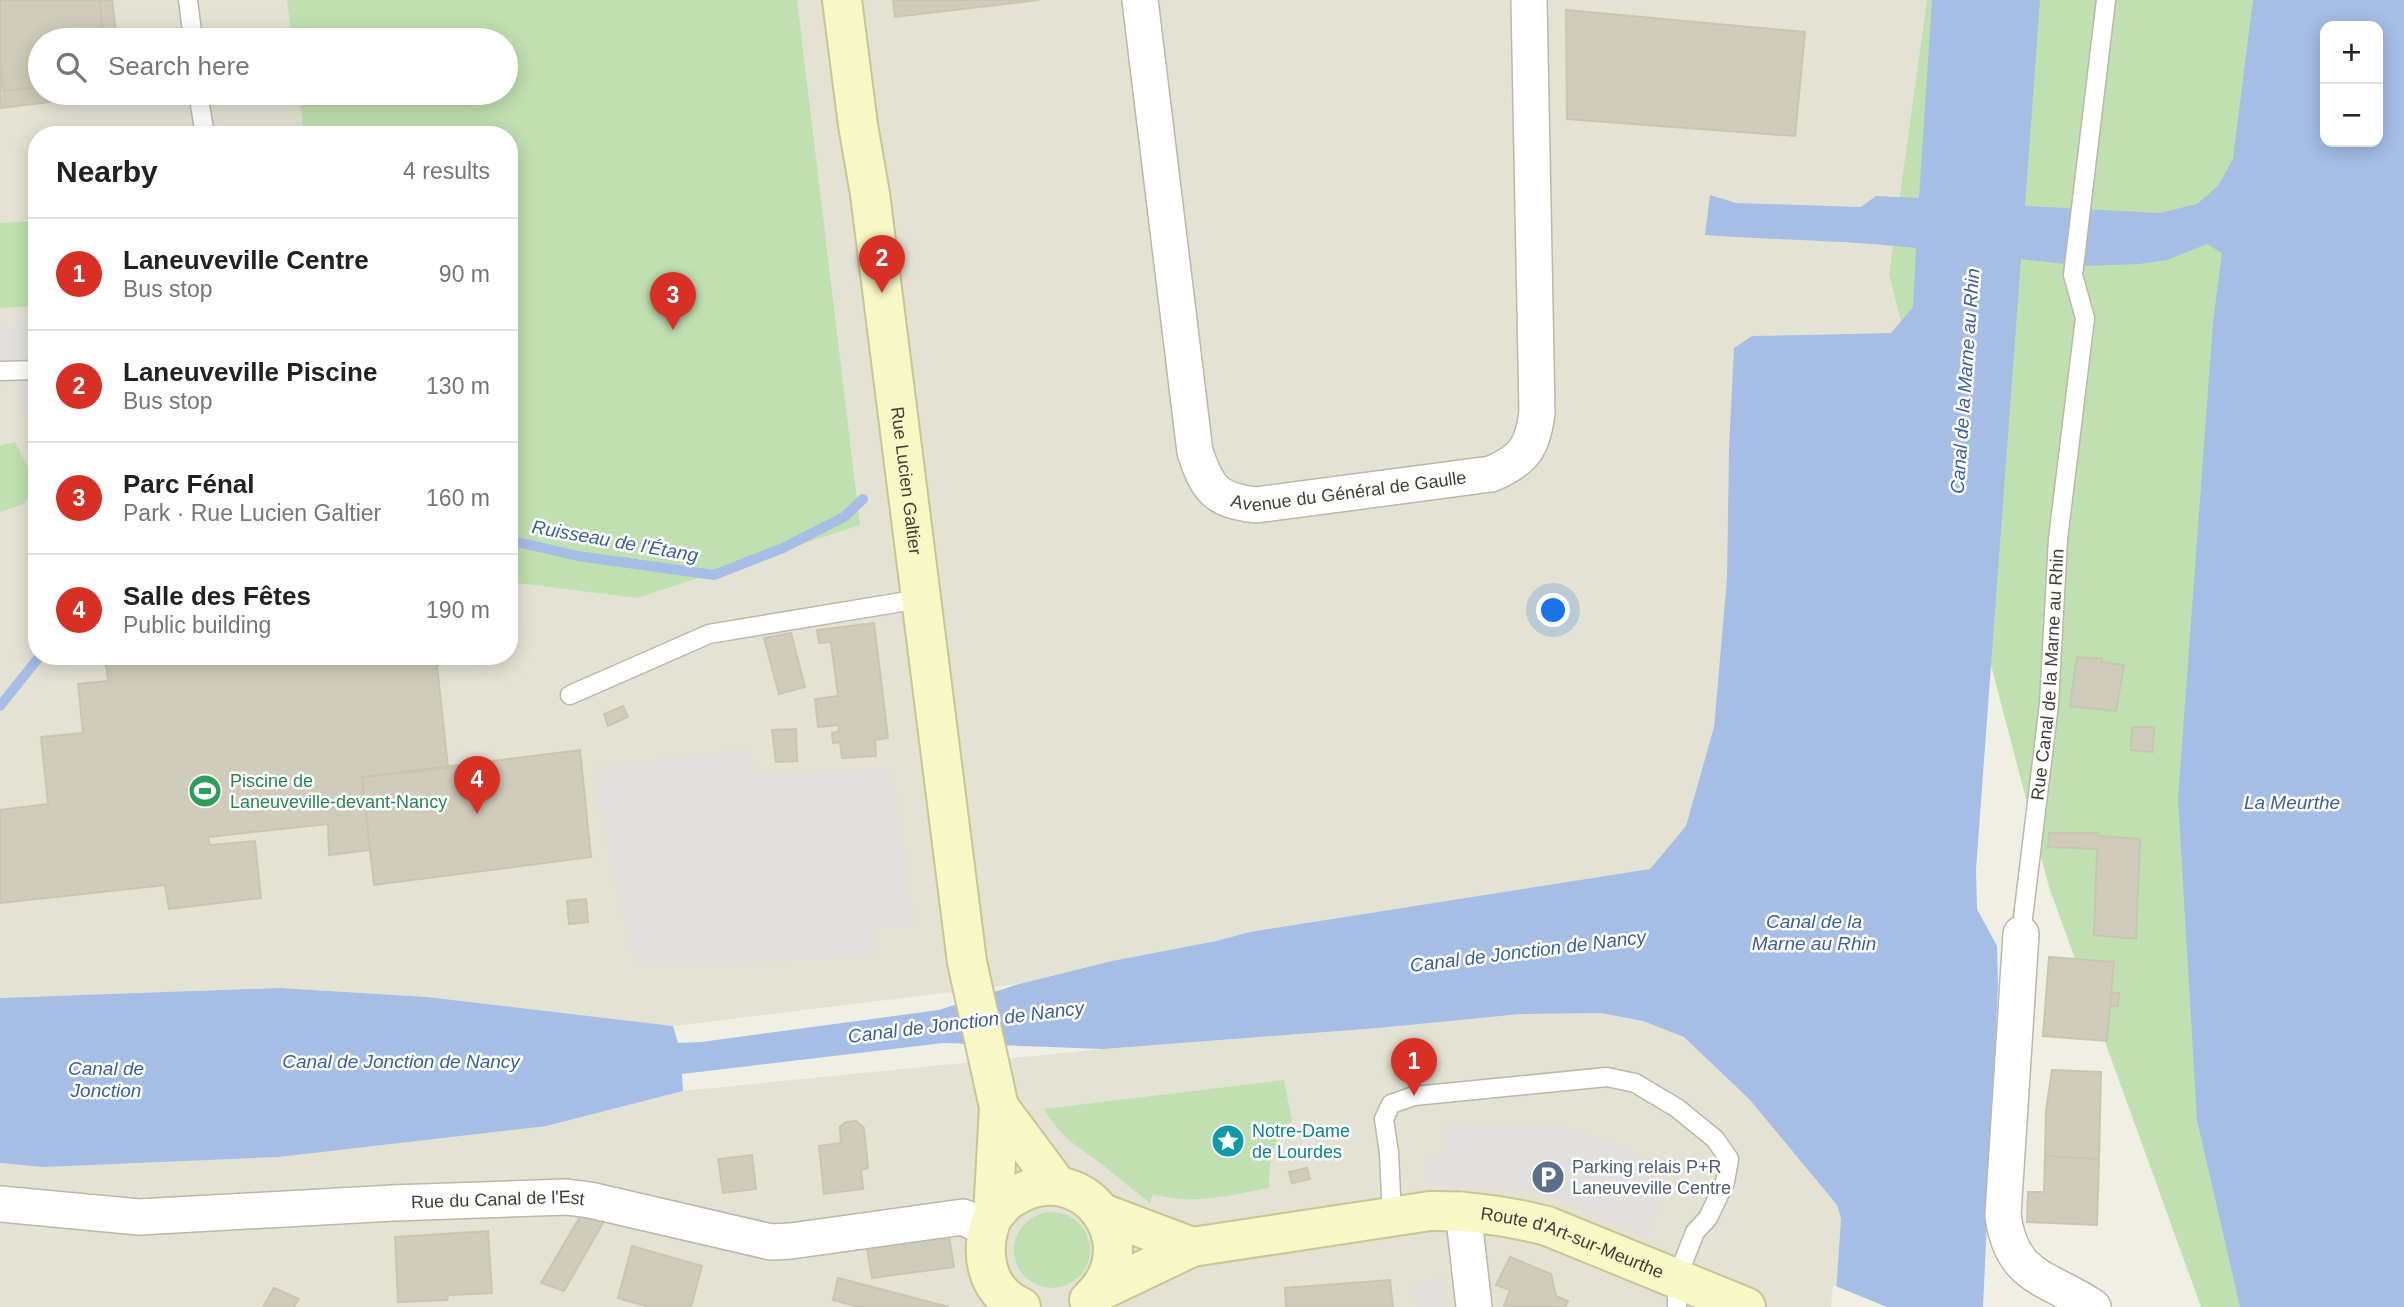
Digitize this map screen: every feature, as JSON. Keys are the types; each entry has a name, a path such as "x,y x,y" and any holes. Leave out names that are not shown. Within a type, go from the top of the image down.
{"main road":[{"name":"Rue Lucien Galtier","path":"842,0 870,194 967,962 999,1107"},
{"path":"999,1107 1058,1186"},
{"path":"999,1107 991,1223 985,1251 989,1272 1009,1303"},
{"path":"991,1223 1010,1198 1033,1187 1058,1186 1075,1191 1090,1200 1102,1213 1111,1232 1114,1254 1109,1274 1088,1300"},
{"name":"Route d'Art-sur-Meurthe","path":"1192,1247 1430,1211 1463,1210 1547,1226 1677,1293 1746,1307"},
{"path":"1102,1213 1192,1247"},
{"path":"1088,1300 1192,1247"}],"street":[{"name":"Avenue du Général de Gaulle","path":"1140,0 1195,452 1202,475 1216,493 1234,502 1256,505 1491,474 1508,467 1523,455 1534,436 1536,412 1529,0"},
{"name":"Rue Canal de la Marne au Rhin","path":"2021,934 2003,1215 2006,1235 2017,1259 2039,1279 2093,1307"},
{"name":"Rue du Canal de l'Est","path":"0,1204 139,1217 393,1203 566,1197 771,1242 963,1217 991,1223"},
{"path":"1463,1210 1474,1307"}],"lane":[{"path":"188,0 192,28"},
{"name":"Rue Canal de la Marne au Rhin","path":"2021,934 2049,704 2058,539 2085,318 2073,275 2106,0"},
{"path":"200,105 204,126"},
{"path":"0,372 28,370"},
{"path":"569,695 709,634 920,599"},
{"path":"1392,1217 1390,1153 1384,1118 1391,1104 1413,1096 1607,1077 1635,1083 1677,1108 1715,1139 1729,1159 1725,1182 1708,1219 1695,1232 1677,1293"}],"shaded area":[{"path":"0,0 1932,0 1913,307 1891,333 1752,336 1729,448 1727,578 1714,727 1686,826 1650,869 1250,932 1019,984 673,1026 427,997 280,988 0,998"},
{"path":"28,324 28,412 21,412 20,385 0,386 0,325"},
{"path":"748,749 754,775 892,768 915,928 877,928 877,957 635,966 596,797 593,768"},
{"path":"1601,1013 1643,1021 1684,1037 1750,1100 1837,1205 1841,1219 1835,1307 0,1307 0,1163 44,1167 279,1157 546,1126 683,1091 1103,1049 1521,1014"},
{"name":"Parking relais P+R Laneuveville Centre","path":"1445,1124 1556,1124 1673,1169 1646,1238 1574,1206 1525,1189 1425,1185 1425,1157 1442,1155"},
{"path":"1444,1278 1448,1307 1417,1307 1414,1283"}],"green space":[{"path":"287,0 797,0 860,525 637,598 518,583 518,126 303,126 300,105 518,105 518,28 290,28"},
{"path":"1927,0 2404,0 2404,1307 2201,1307 2049,887 1889,275"},
{"path":"28,221 28,306 0,308 0,223"},
{"path":"15,442 28,467 28,498 24,504 0,512 0,446"},
{"path":"1284,1080 1292,1121 1280,1136 1273,1152 1269,1188 1211,1198 1182,1199 1153,1194 1150,1203 1070,1141 1044,1109"},
{"path":"1052,1212 1066,1215 1079,1223 1087,1236 1090,1250 1087,1264 1079,1277 1066,1285 1052,1288 1038,1285 1025,1277 1017,1264 1014,1250 1017,1236 1025,1223 1038,1215"}],"water":[{"path":"1932,0 2040,0 2025,206 2159,213 2197,204 2218,186 2233,159 2253,0 2404,0 2404,1307 2240,1307 2197,1120 2178,799 2213,322 2222,253 2207,244 2167,260 2139,264 2084,266 2021,259 1976,869 1977,909 1997,946 1998,984 1983,1307 1835,1307 1841,1219 1837,1205 1750,1100 1684,1037 1643,1021 1601,1013 1521,1014 1103,1049 943,1043 682,1074 683,1091 546,1126 279,1157 44,1167 0,1163 0,998 280,988 427,997 673,1026 678,1043 701,1042 939,1010 1019,984 1250,932 1650,869 1686,826 1714,727 1727,578 1734,348 1752,336 1891,333 1913,307 1916,248 1705,235 1710,195 1736,203 1861,207 1876,196 1919,198"}],"pier":[{"path":"1833,1285 1887,1307 1831,1307"}],"building":[{"path":"0,0 99,0 102,28 28,28 28,88 4,91 0,60"},
{"path":"99,0 112,0 116,28 102,28"},
{"path":"893,0 1039,0 895,17"},
{"path":"1566,10 1805,32 1795,136 1567,119"},
{"path":"0,60 4,91 28,88 28,105 0,108"},
{"path":"874,623 888,738 875,740 876,756 842,758 840,742 833,743 832,733 838,732 840,725 818,727 815,699 838,696 831,642 819,643 817,630"},
{"path":"791,633 805,687 779,694 764,638"},
{"path":"2077,657 2102,659 2102,662 2124,665 2116,711 2070,706"},
{"name":"Piscine de Laneuveville-devant-Nancy","path":"106,665 437,665 448,768 362,777 370,850 329,855 328,824 208,837 210,845 255,841 261,898 169,909 165,885 0,903 0,810 48,804 41,737 83,733 78,684 108,681"},
{"path":"623,706 628,717 608,726 604,714"},
{"path":"2132,727 2154,727 2153,752 2131,750"},
{"path":"796,729 797,761 776,762 772,730"},
{"path":"580,750 591,857 374,885 362,777"},
{"path":"2049,833 2098,833 2098,836 2140,839 2136,939 2094,935 2097,849 2048,847"},
{"path":"586,899 588,922 569,924 567,901"},
{"path":"2049,957 2114,962 2107,1041 2043,1036"},
{"path":"2111,993 2119,993 2118,1006 2110,1005"},
{"path":"2052,1070 2101,1072 2099,1159 2045,1156 2046,1110"},
{"path":"856,1121 864,1128 868,1168 861,1170 863,1189 824,1194 819,1146 841,1143 840,1127 846,1122"},
{"path":"752,1155 756,1189 723,1193 718,1159"},
{"path":"2045,1156 2099,1159 2097,1225 2027,1222 2028,1192 2044,1192"},
{"path":"1307,1168 1310,1179 1292,1183 1289,1172"},
{"path":"584,1210 607,1216 564,1291 541,1283"},
{"path":"488,1231 492,1293 448,1295 447,1300 398,1302 395,1237"},
{"path":"948,1231 954,1267 872,1278 866,1243"},
{"path":"632,1246 702,1266 691,1307 649,1307 618,1298"},
{"path":"1510,1257 1551,1274 1556,1296 1568,1301 1565,1307 1504,1306 1510,1290 1496,1285"},
{"path":"838,1278 949,1307 859,1307 833,1300"},
{"path":"1390,1280 1393,1307 1286,1307 1285,1288"},
{"path":"274,1288 299,1299 294,1307 263,1307"}],"waterway":[{"name":"Ruisseau de l'Étang","path":"518,542 578,556 714,575 783,548 844,517 863,499"},
{"name":"Ruisseau de l'Étang","path":"0,706 33,665"}],"place":[{"name":"Laneuveville Piscine","path":"882,293"},
{"name":"Parc Fénal","path":"673,330"},
{"name":"Piscine de Laneuveville-devant-Nancy","path":"205,791"},
{"name":"Salle des Fêtes","path":"477,814"},
{"name":"Laneuveville Centre","path":"1414,1096"},
{"name":"Notre-Dame de Lourdes","path":"1228,1141"},
{"name":"Parking relais P+R Laneuveville Centre","path":"1548,1177"}],"water label":[{"name":"Canal de la Marne au Rhin","path":"1965,381"},
{"name":"La Meurthe","path":"2292,802"},
{"name":"Canal de la Marne au Rhin","path":"1814,932"},
{"name":"Canal de Jonction de Nancy","path":"1528,951"},
{"name":"Canal de Jonction de Nancy","path":"966,1022"},
{"name":"Canal de Jonction de Nancy","path":"401,1061"},
{"name":"Canal de Jonction","path":"106,1079"}]}
